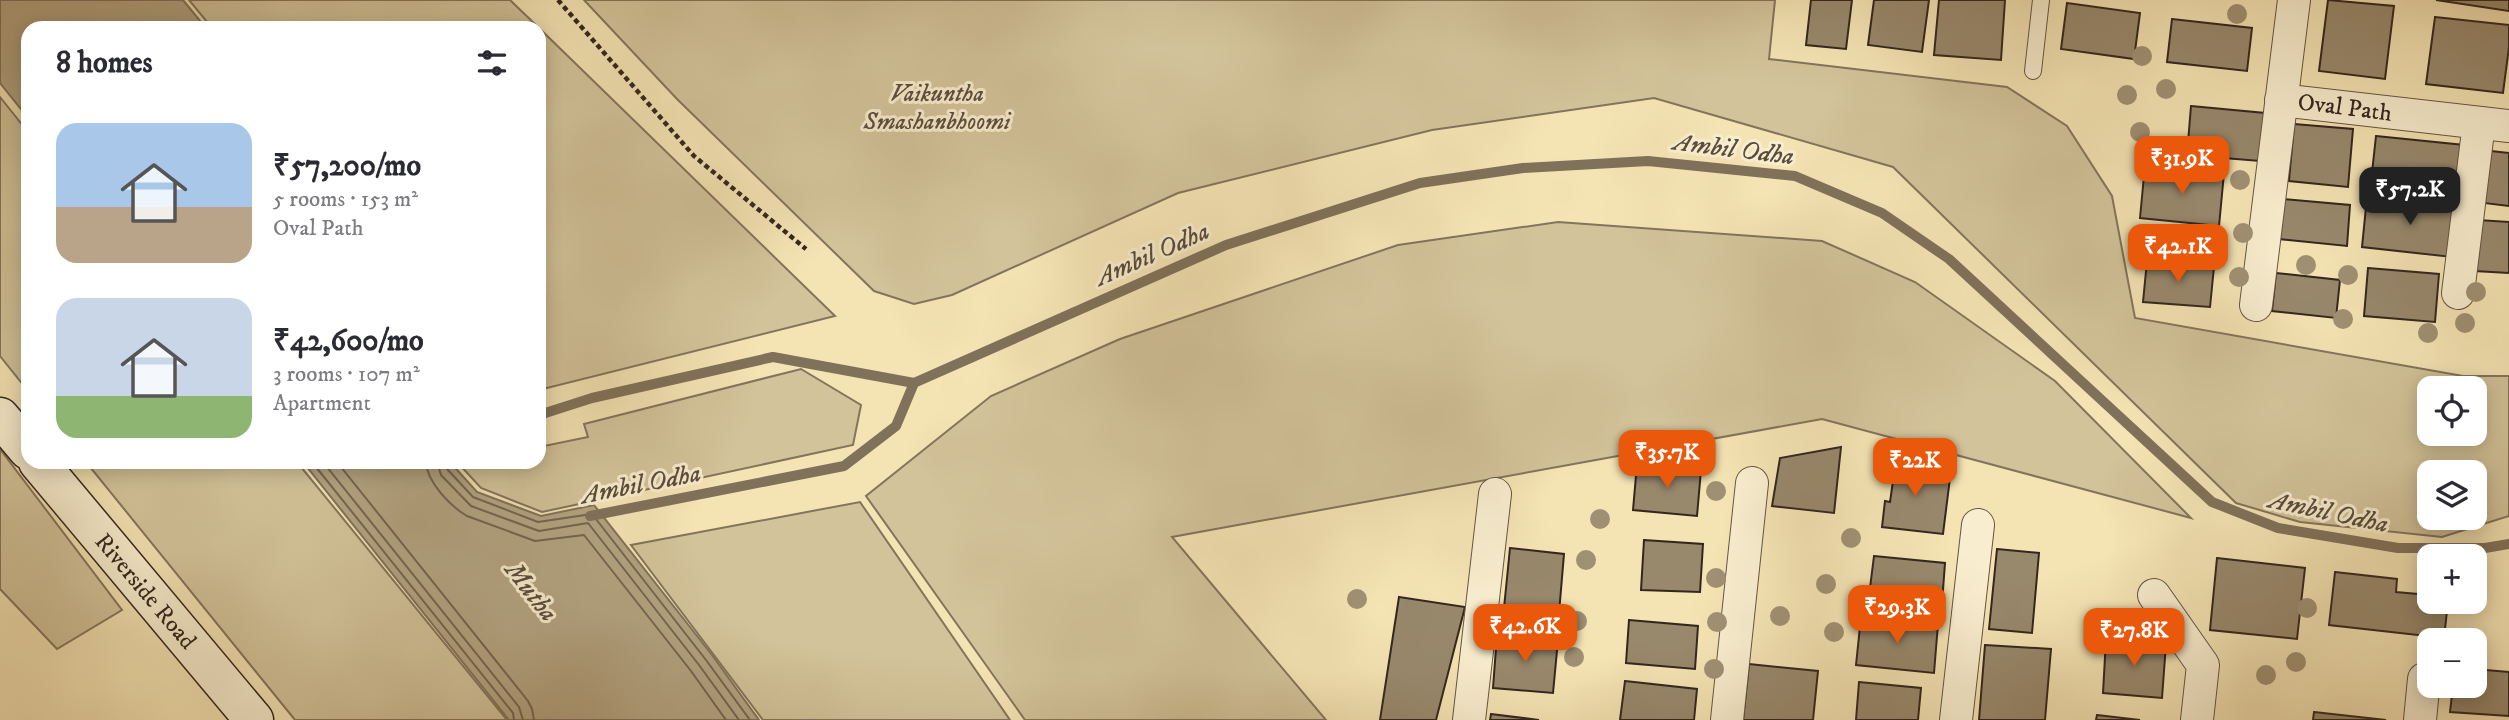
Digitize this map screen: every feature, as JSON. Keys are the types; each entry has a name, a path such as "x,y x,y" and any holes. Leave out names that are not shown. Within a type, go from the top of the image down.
{"street":[{"name":"Oval Path","path":"2294,0 2281,100 2494,125"},
{"path":"2256,305 2281,100"},
{"path":"2458,293 2494,125"},
{"path":"0,417 21,442"},
{"name":"Riverside Road","path":"44,469 254,720"},
{"path":"1727,720 1752,483"},
{"path":"1469,720 1495,494"},
{"path":"1956,720 1979,525"},
{"path":"2154,595 2203,665 2197,720"},
{"path":"2420,720 2422,698"}],"lane":[{"path":"2033,71 2041,0"}],"path":[{"path":"558,0 694,156 806,249"}],"green space":[{"path":"189,0 510,0 532,21 206,21"},
{"name":"Vaikuntha Smashanbhoomi","path":"584,0 1775,0 1769,59 2007,87 2067,126 2112,196 2135,318 2463,376 2417,376 2417,446 2487,446 2487,376 2509,376 2509,516 2487,523 2487,460 2417,460 2417,530 2464,530 2442,537 2300,522 2236,503 1893,167 1654,98 1432,130 1178,193 952,295 914,304 874,291 677,99"},
{"path":"546,35 835,316 546,388"},
{"path":"0,97 21,123 21,382 0,356"},
{"path":"1558,222 1822,241 1915,282 2055,381 2191,518 1822,419 1172,537 1326,720 1025,720 866,496 991,396 1120,339 1398,245"},
{"path":"801,369 861,405 853,445 542,512 481,488 463,469 546,469 546,446 588,437 584,424"},
{"path":"0,449 122,610 57,649 0,589"},
{"path":"92,469 303,469 507,720 295,720"},
{"path":"860,502 1010,720 763,720 631,545"}],"water":[{"path":"0,0 183,0 200,21 21,21 21,109 0,83"},
{"name":"Mutha","path":"309,469 456,469 477,492 541,516 594,505 712,655 759,720 509,720"}],"building":[{"path":"1811,0 1852,0 1846,49 1806,45"},
{"path":"1874,0 1929,0 1922,52 1868,45"},
{"path":"1939,0 2005,0 2001,60 1934,55"},
{"path":"2328,0 2394,6 2385,79 2319,71"},
{"path":"2436,0 2509,0 2509,11"},
{"path":"2067,3 2140,13 2134,59 2061,49"},
{"path":"2435,17 2509,25 2503,93 2426,84"},
{"path":"2172,19 2252,28 2247,71 2167,62"},
{"path":"2191,106 2265,113 2260,161 2187,155"},
{"path":"2294,124 2353,129 2348,187 2289,181"},
{"path":"2376,136 2464,145 2458,193 2371,182"},
{"path":"2491,151 2509,153 2509,206 2484,203"},
{"path":"2145,165 2224,173 2219,226 2140,218"},
{"path":"2367,197 2458,208 2452,257 2362,247"},
{"path":"2283,199 2350,205 2347,246 2279,239"},
{"path":"2478,220 2509,222 2509,273 2475,271"},
{"path":"2147,261 2214,267 2210,307 2143,302"},
{"path":"2368,268 2439,274 2435,322 2364,316"},
{"path":"2276,273 2340,280 2336,318 2272,311"},
{"path":"1841,447 1834,513 1772,506 1780,458"},
{"path":"1890,455 1913,457 1913,464 1928,466 1927,476 1950,478 1943,534 1882,527 1885,501 1890,502 1893,481 1888,480"},
{"path":"1637,464 1701,470 1697,516 1633,510"},
{"path":"1644,540 1703,544 1700,592 1641,590"},
{"path":"1510,548 1564,554 1559,613 1504,608"},
{"path":"1997,549 2039,553 2032,633 1989,629"},
{"path":"1874,556 1945,563 1942,603 1869,596"},
{"path":"2217,558 2305,568 2297,639 2210,630"},
{"path":"2335,572 2397,579 2396,592 2417,594 2417,614 2447,614 2445,628 2417,628 2417,635 2329,625"},
{"path":"1399,597 1465,607 1436,720 1380,720"},
{"path":"1861,617 1938,624 1934,673 1856,665"},
{"path":"1629,620 1698,626 1695,669 1626,663"},
{"path":"1497,635 1558,640 1553,693 1493,688"},
{"path":"2106,639 2166,644 2162,698 2103,693"},
{"path":"1985,645 2051,649 2045,720 1979,720"},
{"path":"1749,664 1818,671 1813,720 1743,720"},
{"path":"2487,670 2509,672 2509,716 2450,712 2452,698 2487,698"},
{"path":"1625,681 1697,689 1694,720 1620,720"},
{"path":"1859,682 1921,688 1918,720 1856,720"},
{"path":"2314,712 2386,720 2313,720"},
{"path":"1491,714 1539,720 1490,720"},
{"path":"2097,715 2140,720 2096,720"}],"waterway":[{"name":"Ambil Odha","path":"546,413 592,398 773,357 914,383 1226,245 1420,183 1523,168 1648,161 1795,176 1882,213 1949,259 2212,502 2278,528 2398,548 2485,548 2509,544"},
{"name":"Ambil Odha","path":"590,516 844,466 896,426 914,383"}]}
